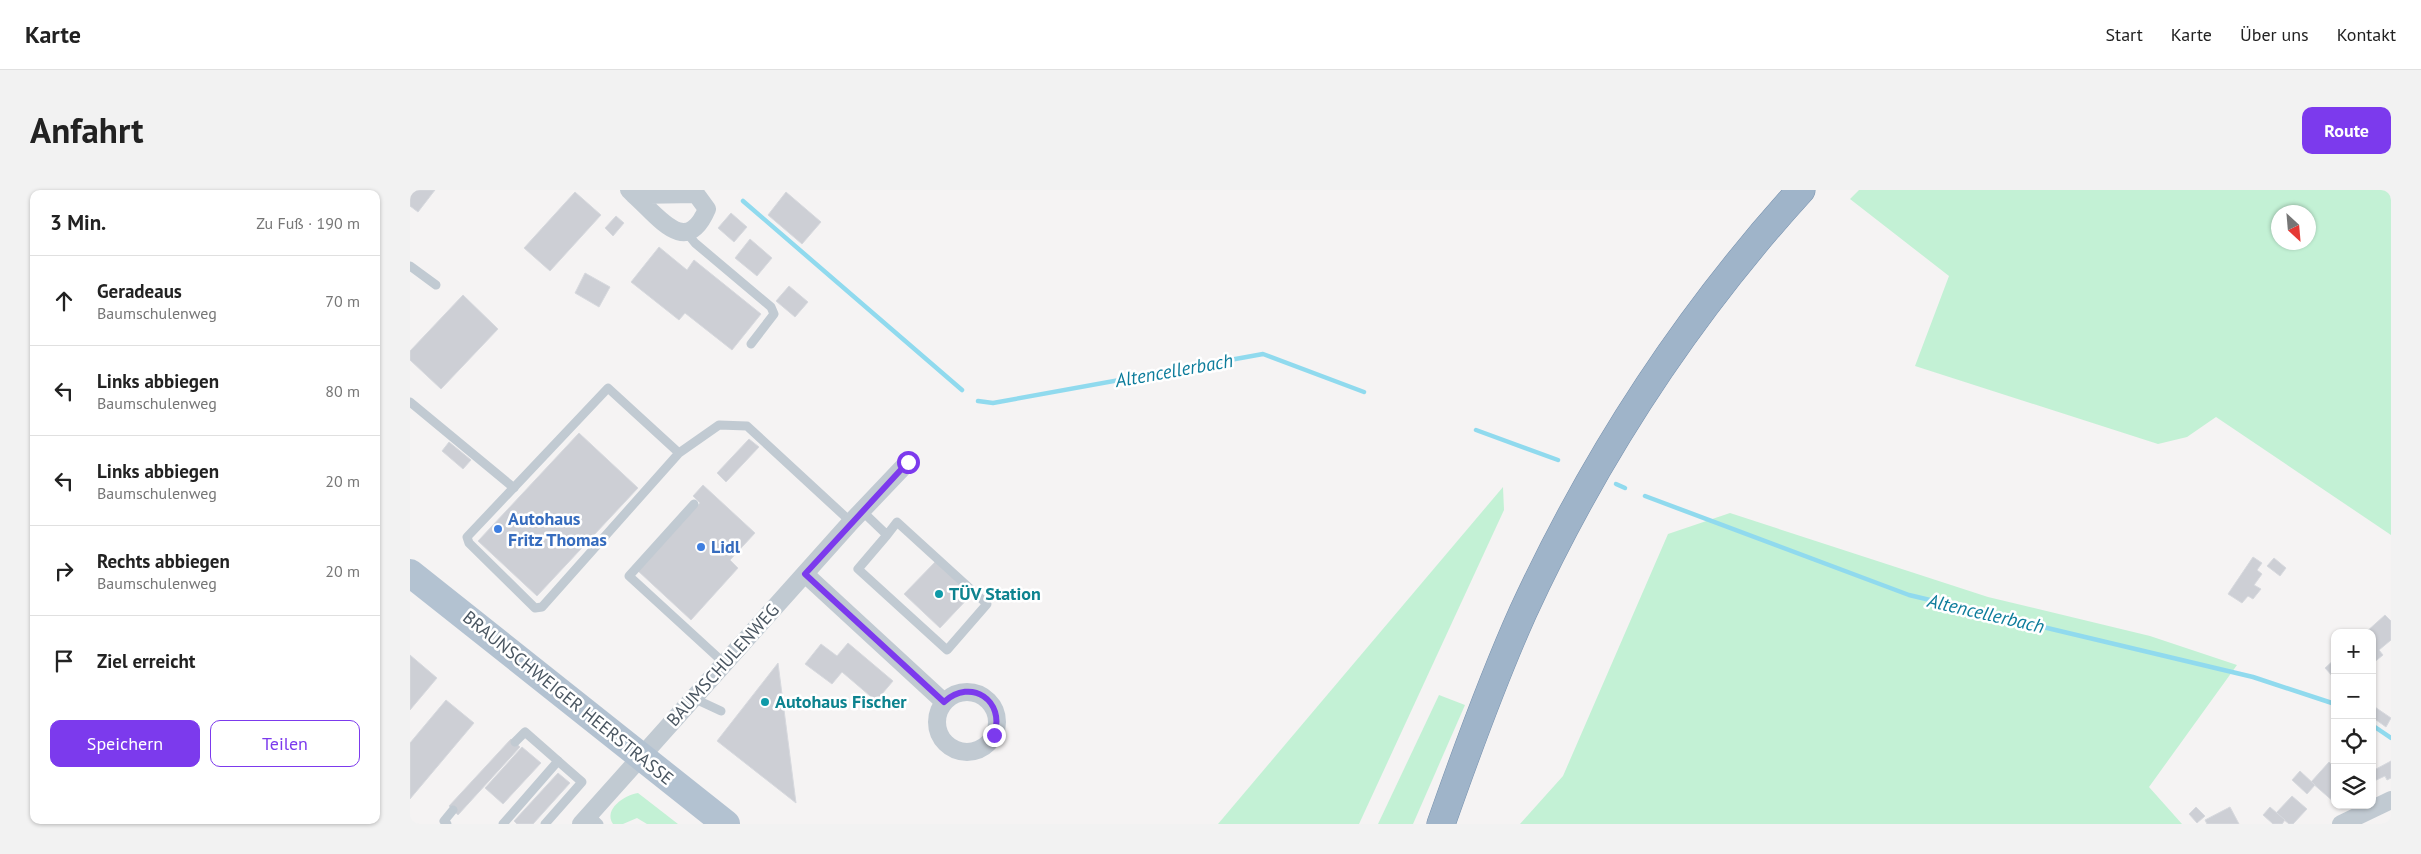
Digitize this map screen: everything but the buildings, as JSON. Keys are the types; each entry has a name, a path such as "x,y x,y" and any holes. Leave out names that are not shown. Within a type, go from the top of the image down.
{"highway":[{"path":"1441,824 1496,676 1527,604 1572,516 1616,438 1669,354 1715,291 1801,190"},
{"path":"1422,824 1472,697 1496,676"},
{"path":"1457,824 1470,744"}],"main road":[{"name":"BRAUNSCHWEIGER HEERSTRASSE","path":"410,573 726,824"}],"street":[{"path":"632,192 696,194 707,209 701,223 687,233 675,232 632,192"},
{"name":"BAUMSCHULENWEG","path":"590,821 642,757 724,663 908,462"},
{"path":"805,574 944,702"},
{"path":"2341,824 2391,800"}],"lane":[{"path":"687,233 695,243 772,307 774,314 751,344"},
{"path":"410,266 436,285"},
{"path":"679,453 608,388 467,538 474,550 535,608 542,607 679,453 719,425 747,426 856,517 887,535"},
{"path":"410,402 514,488"},
{"path":"694,504 629,576 724,663"},
{"path":"897,522 987,604 947,650 858,569 887,535 897,522"},
{"path":"693,698 721,711"},
{"path":"515,742 525,732 582,782 545,824"},
{"path":"503,824 558,761"},
{"path":"447,824 444,821 453,810"}],"green space":[{"path":"1859,190 2391,190 2391,535 2216,417 2187,437 2158,444 1915,366 1949,276 1850,199"},
{"path":"1503,487 1504,510 1359,824 1218,824"},
{"path":"1730,513 1988,597 2150,636 2237,665 2149,787 2182,824 1520,824 1563,776 1668,534"},
{"path":"1439,695 1465,705 1413,824 1378,824"},
{"path":"638,793 678,824 647,824 637,818 623,824 613,824 611,813 613,808 627,797"}],"waterway":[{"name":"Altencellerbach","path":"743,201 962,390"},
{"name":"Altencellerbach","path":"978,401 993,403 1263,354 1364,392"},
{"name":"Altencellerbach","path":"1476,430 1558,460"},
{"name":"Altencellerbach","path":"1616,484 1625,488"},
{"name":"Altencellerbach","path":"1645,496 1909,595 2253,677 2331,703"},
{"name":"Altencellerbach","path":"2376,728 2391,738"}],"place":[{"name":"Autohaus Fritz Thomas","path":"498,529"},
{"name":"Lidl","path":"701,547"},
{"name":"TÜV Station","path":"939,594"},
{"name":"Autohaus Fischer","path":"765,702"}],"route":[{"path":"908,462 805,574 944,702 950,696 965,691 980,694 987,699 996,712 998,719 994,735"}]}
